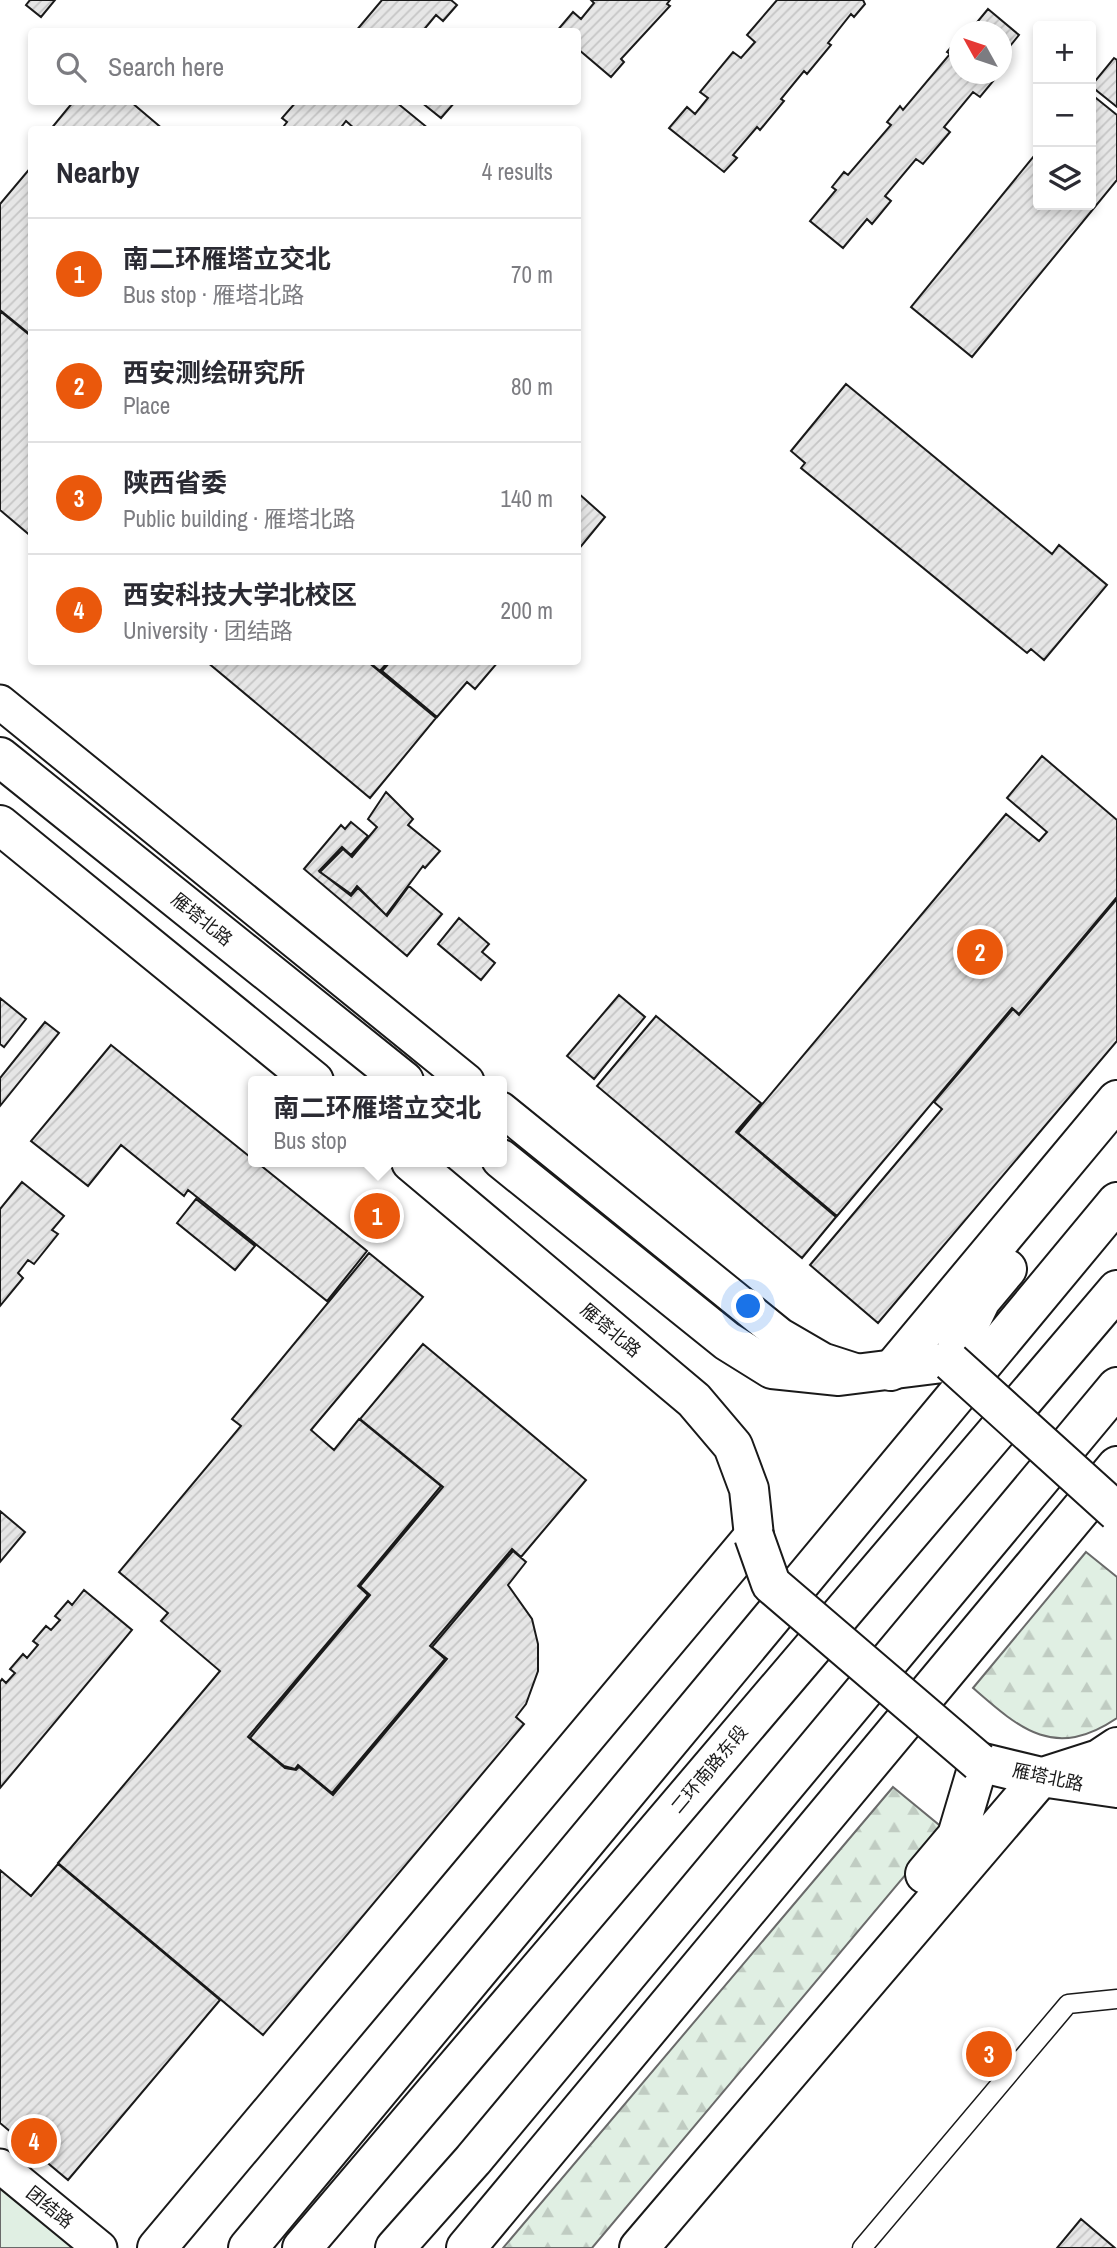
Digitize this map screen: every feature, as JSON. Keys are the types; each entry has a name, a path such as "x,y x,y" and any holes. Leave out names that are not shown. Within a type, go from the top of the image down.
{"main road":[{"name":"雁塔北路","path":"0,757 398,1076"},
{"path":"0,825 308,1076"},
{"path":"878,1372 1117,1100"},
{"path":"951,1362 981,1300 1117,1136"},
{"path":"507,1164 727,1340 772,1369 839,1376 951,1362 1117,1512"},
{"name":"雁塔北路","path":"417,1167 694,1400 733,1446 749,1489 754,1535 771,1584 979,1762 1109,1795"},
{"path":"248,2248 1117,1202"},
{"name":"二环南路东段","path":"302,2248 1117,1290"},
{"path":"395,2248 473,2160 1117,1387"},
{"path":"466,2248 1117,1466"},
{"path":"157,2248 754,1535"},
{"path":"639,2248 1041,1777 1099,1759 1117,1747"},
{"path":"611,2248 957,1836 979,1762"}],"street":[{"path":"0,702 461,1076"},
{"path":"507,1114 780,1335 824,1360 878,1372"},
{"name":"团结路","path":"0,2166 100,2248"}],"lane":[{"path":"862,2248 1068,2004 1117,1998"}],"green space":[{"path":"1086,1552 1117,1577 1117,1718 1075,1737 1057,1738 1023,1727 973,1688"},
{"path":"893,1787 944,1829 592,2248 503,2248"},
{"path":"0,2166 100,2248 0,2248"}],"building":[{"path":"30,0 55,0 41,17 26,5"},
{"path":"382,0 451,0 457,5 443,21 436,15 425,28 358,28"},
{"path":"591,0 670,0 667,4 670,6 621,59 624,62 611,77 581,52 581,28 559,28 573,12 581,19 594,3"},
{"path":"777,0 863,0 865,4 854,17 851,14 828,43 831,45 807,74 804,71 760,130 757,127 733,155 737,158 724,172 669,128 687,107 695,114 708,98 700,92 733,52 741,58 755,42 747,35"},
{"path":"988,9 1002,21 978,21"},
{"path":"1012,29 1019,35 1012,44"},
{"path":"949,55 949,84 991,84 980,97 973,92 944,127 950,132 923,164 916,159 885,196 891,201 872,224 867,219 843,248 810,221 836,190 832,187 844,172 848,175 891,125 887,122 900,106 903,110"},
{"path":"1114,58 1117,60 1117,107 1096,90 1096,80"},
{"path":"1096,98 1117,115 1117,180 1096,206"},
{"path":"71,105 135,105 159,126 53,126"},
{"path":"293,105 400,105 425,126 352,126 346,121 342,126 284,126 287,122 282,118"},
{"path":"425,105 452,105 441,118"},
{"path":"1033,157 1033,210 1092,210 972,357 911,307"},
{"path":"28,171 28,333 0,310 0,204"},
{"path":"0,311 28,334 28,534 0,510"},
{"path":"846,384 1052,554 1059,545 1107,585 1044,660 1031,649 1027,653 801,468 805,463 791,451"},
{"path":"581,496 605,517 581,546"},
{"path":"211,665 372,665 436,718 370,798"},
{"path":"373,665 385,665 380,671"},
{"path":"387,665 495,665 475,689 467,682 437,717 382,671"},
{"path":"1042,756 1117,820 1117,897 1019,1014 1012,1008 837,1216 738,1133 1006,814 1039,841 1047,832 1007,798"},
{"path":"386,792 413,819 408,825 440,851 425,868 423,866 386,915 357,886 351,894 320,872 343,849 352,857 377,827 368,819"},
{"path":"351,822 368,836 351,855 342,847 319,871 351,896 358,888 387,916 409,886 442,914 407,956 304,869 341,825 345,829"},
{"path":"1117,899 1117,1041 878,1323 810,1265 942,1109 934,1102 1013,1009 1019,1015"},
{"path":"459,918 489,944 482,952 495,963 481,980 438,944"},
{"path":"619,995 645,1017 594,1079 567,1056"},
{"path":"0,998 26,1019 4,1047 0,1044"},
{"path":"656,1016 761,1103 736,1132 836,1217 802,1258 597,1086"},
{"path":"45,1022 59,1033 0,1106 0,1078"},
{"path":"111,1045 248,1155 248,1167 263,1167 367,1251 327,1301 188,1190 184,1196 121,1145 88,1186 31,1141"},
{"path":"22,1182 64,1216 52,1230 58,1234 34,1264 28,1260 18,1273 23,1278 0,1306 0,1209"},
{"path":"196,1199 255,1246 235,1270 177,1223"},
{"path":"369,1253 423,1297 311,1430 334,1450 359,1419 441,1486 358,1586 368,1595 248,1737 285,1768 296,1770 299,1767 333,1795 447,1659 432,1647 513,1551 526,1562 508,1585 532,1619 538,1644 538,1671 526,1704 516,1717 524,1724 263,2035 58,1863 220,1671 161,1621 168,1613 119,1572 241,1426 232,1419"},
{"path":"423,1344 586,1480 521,1557 512,1549 430,1646 445,1659 332,1793 298,1765 295,1769 284,1766 250,1738 370,1595 360,1586 443,1487 360,1419"},
{"path":"0,1511 25,1532 0,1562"},
{"path":"84,1590 132,1630 0,1788 0,1682 2,1679 6,1683 15,1673 10,1669 23,1654 27,1658 38,1645 33,1641 46,1626 51,1630 60,1620 55,1616 68,1601 72,1605"},
{"path":"58,1864 220,2000 68,2180 0,2123 0,1870 31,1896"},
{"path":"1081,2219 1115,2248 1057,2248"}],"place":[{"name":"西安测绘研究所","path":"980,952"},
{"name":"南二环雁塔立交北","path":"377,1216"},
{"name":"陕西省委","path":"989,2054"},
{"name":"西安科技大学北校区","path":"34,2141"}]}
